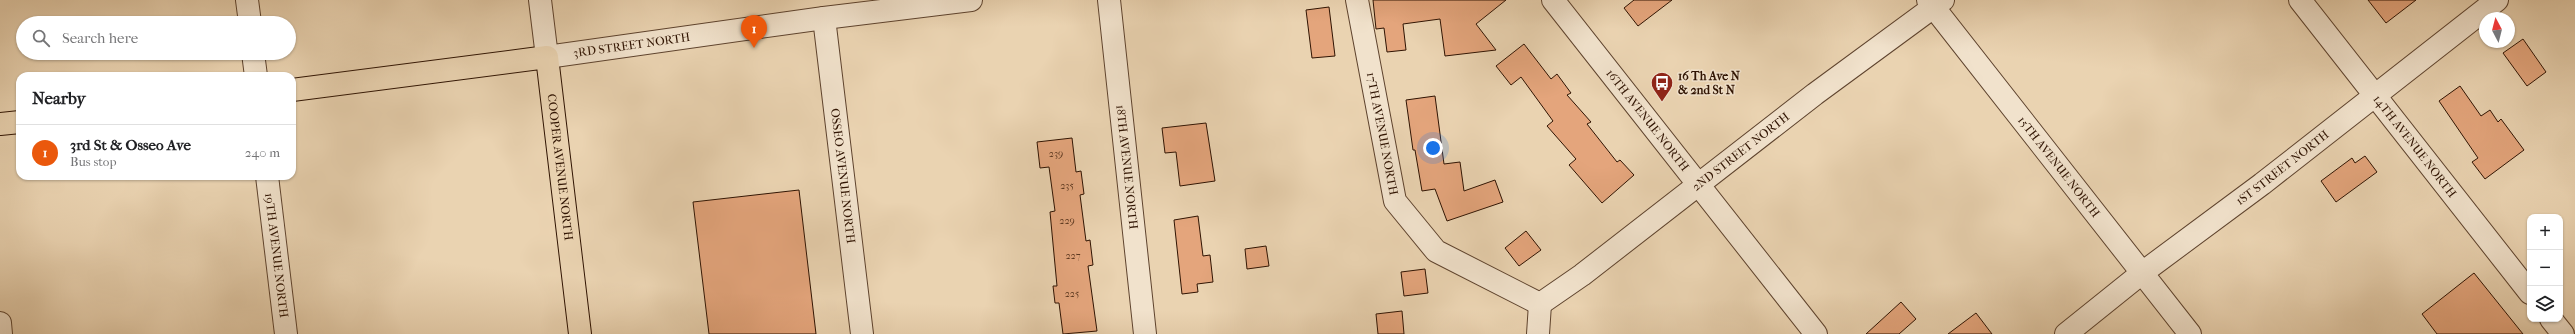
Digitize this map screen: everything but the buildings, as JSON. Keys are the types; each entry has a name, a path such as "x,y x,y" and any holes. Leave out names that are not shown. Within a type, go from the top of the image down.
{"main road":[{"name":"3RD STREET NORTH","path":"296,89 547,57"},
{"name":"COOPER AVENUE NORTH","path":"547,57 580,334"},
{"path":"0,124 16,122"}],"street":[{"path":"247,0 249,16"},
{"name":"COOPER AVENUE NORTH","path":"540,0 547,57"},
{"name":"3RD STREET NORTH","path":"547,57 824,18 971,0"},
{"name":"18TH AVENUE NORTH","path":"1108,0 1145,334"},
{"name":"17TH AVENUE NORTH","path":"1357,0 1395,200 1436,251 1540,304"},
{"name":"16TH AVENUE NORTH","path":"1553,0 1816,334"},
{"name":"14TH AVENUE NORTH","path":"2300,0 2527,288"},
{"name":"1ST STREET NORTH","path":"2066,334 2142,273 2262,184 2376,96 2497,0"},
{"name":"2ND STREET NORTH","path":"1540,304 1582,275 1935,2"},
{"name":"15TH AVENUE NORTH","path":"1935,2 2190,334"},
{"name":"OSSEO AVENUE NORTH","path":"824,18 862,334"},
{"path":"254,60 255,72"},
{"name":"19TH AVENUE NORTH","path":"267,180 286,334"},
{"path":"1538,334 1540,304"},
{"path":"2553,322 2563,334"},
{"path":"0,324 1,334"}],"place":[{"name":"3rd St & Osseo Ave","path":"754,48"},
{"name":"16 Th Ave N & 2nd St N","path":"1662,102"}]}
